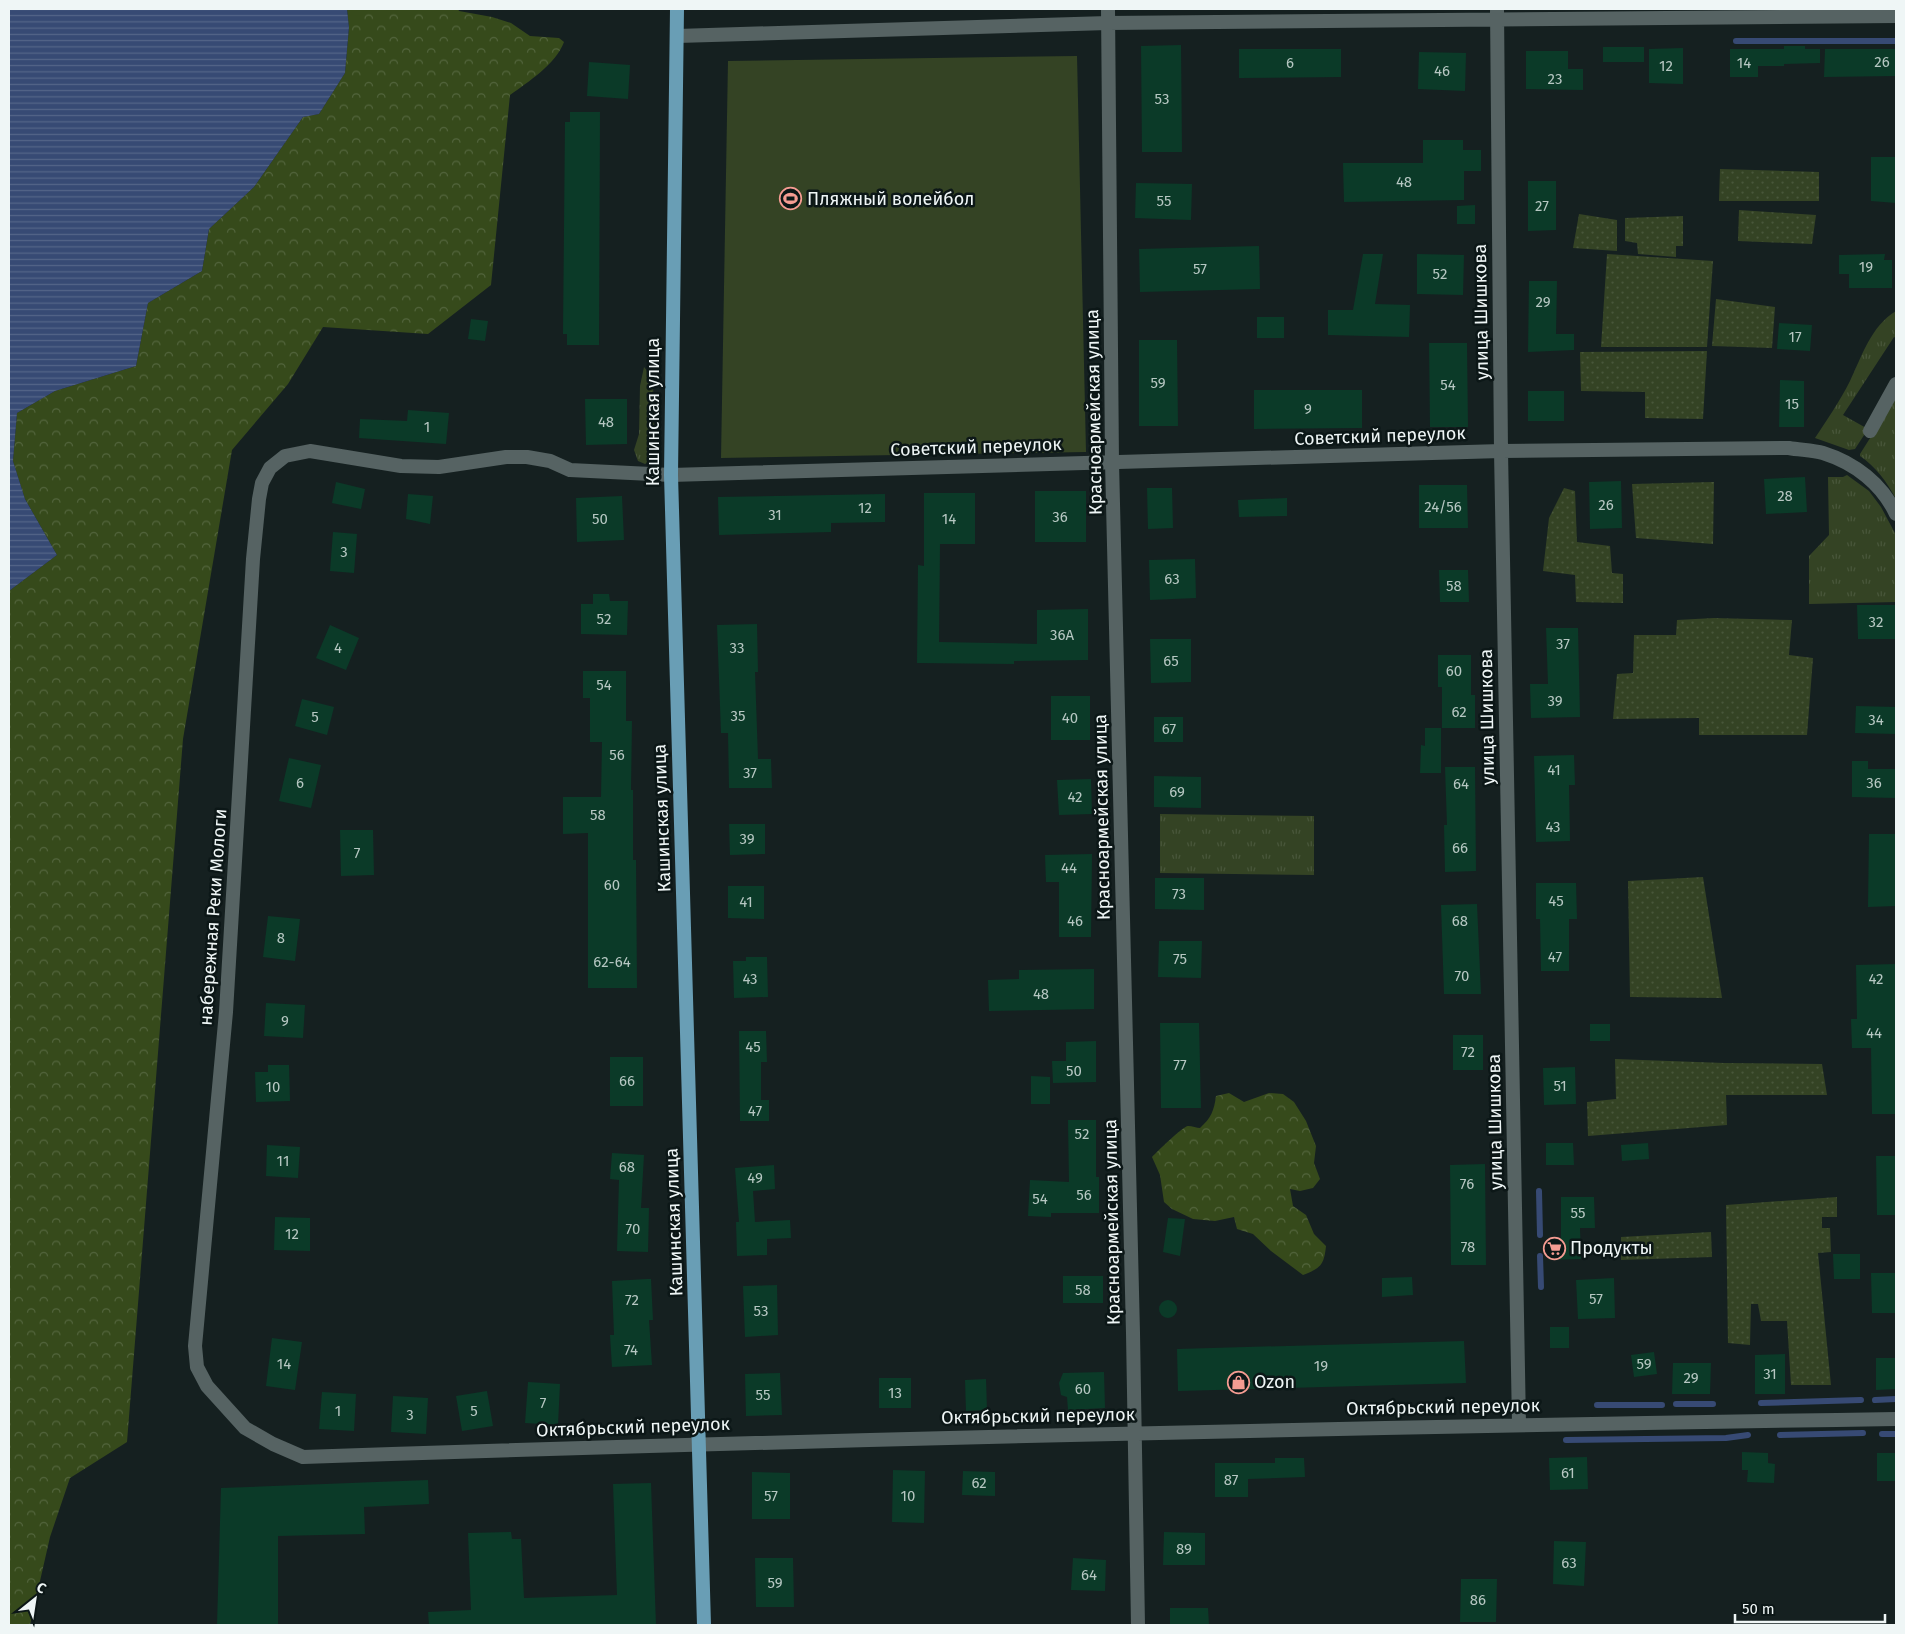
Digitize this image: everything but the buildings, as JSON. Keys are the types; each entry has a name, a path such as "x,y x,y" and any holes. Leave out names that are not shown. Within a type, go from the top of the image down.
{"main road":[{"name":"Кашинская улица","path":"677,9 671,475 704,1625"}],"street":[{"name":"Красноармейская улица","path":"1108,9 1112,462 1138,1625"},
{"path":"677,36 1497,14 1896,16"},
{"name":"улица Шишкова","path":"1497,14 1501,451 1519,1424"},
{"path":"1870,431 1896,384"},
{"name":"Советский переулок","path":"285,456 310,451 401,466 439,467 506,456 528,457 550,461 570,470 671,475 1501,451 1789,448 1823,453 1849,464 1872,480 1891,503 1896,514"},
{"name":"набережная Реки Мологи","path":"207,1386 196,1367 195,1346 226,1012 253,560 262,483 270,468 285,456"},
{"name":"Октябрьский переулок","path":"207,1386 245,1428 273,1444 303,1457 700,1443 1135,1432 1896,1419"}],"green space":[{"path":"347,9 458,9 459,11 492,17 511,23 530,36 559,38 564,42 555,58 548,65 510,95 491,285 428,334 323,327 288,384 232,450 183,739 127,1442 70,1478 50,1537 30,1625 9,1625 9,591 57,555 25,499 13,461 17,413 55,391 136,366 148,303 202,271 209,229 254,187 303,117 319,114 345,73 349,27"},
{"path":"1077,56 1086,452 721,458 728,61"},
{"path":"1720,169 1819,172 1819,201 1719,201"},
{"path":"1739,210 1816,215 1812,244 1738,241"},
{"path":"1579,214 1617,220 1617,251 1573,248"},
{"path":"1683,216 1683,246 1676,246 1676,257 1638,254 1637,243 1625,241 1625,218"},
{"path":"1607,254 1713,261 1707,347 1601,347"},
{"path":"1716,299 1775,307 1772,348 1712,346"},
{"path":"1896,311 1896,338 1894,337 1843,415 1868,429 1855,449 1849,450 1815,438 1846,388 1868,342 1887,317"},
{"path":"1707,351 1703,419 1645,418 1645,392 1581,391 1580,352"},
{"path":"644,367 653,382 655,452 649,462 645,464 638,461 634,450 639,434 640,386"},
{"path":"1896,397 1896,499 1881,475 1860,454"},
{"path":"1847,475 1869,491 1881,507 1896,535 1896,602 1809,604 1809,556 1829,535 1828,477 1843,477"},
{"path":"1714,482 1713,544 1636,538 1632,484"},
{"path":"1564,488 1575,491 1577,542 1610,546 1612,573 1623,574 1623,603 1576,602 1575,575 1543,571 1549,518"},
{"path":"1714,618 1792,620 1789,655 1813,658 1807,735 1699,735 1699,718 1613,719 1617,674 1633,673 1634,635 1676,635 1677,620"},
{"path":"1160,814 1314,816 1314,875 1160,873"},
{"path":"1703,877 1722,998 1630,997 1628,881"},
{"path":"1615,1059 1822,1064 1827,1095 1726,1095 1727,1125 1588,1136 1587,1102 1616,1099"},
{"path":"1229,1093 1244,1102 1269,1093 1283,1094 1294,1102 1306,1121 1316,1146 1314,1163 1320,1179 1313,1188 1300,1191 1290,1189 1293,1206 1306,1215 1314,1234 1326,1246 1323,1262 1318,1268 1309,1273 1303,1275 1271,1251 1253,1234 1237,1229 1234,1217 1215,1221 1193,1219 1172,1209 1164,1202 1160,1175 1152,1157 1185,1127 1200,1128 1211,1114 1216,1096"},
{"path":"1837,1197 1837,1217 1822,1217 1822,1228 1830,1228 1831,1252 1818,1253 1831,1385 1791,1385 1787,1321 1761,1321 1758,1304 1751,1304 1750,1345 1728,1343 1726,1205"},
{"path":"1711,1232 1712,1257 1621,1260 1621,1237"}],"water":[{"path":"9,9 347,9 349,27 345,73 319,114 303,117 254,187 209,229 202,271 148,303 136,366 55,391 17,413 13,461 25,499 57,555 9,591"}],"waterway":[{"path":"1736,41 1896,41"},
{"path":"1539,1191 1540,1235"},
{"path":"1540,1256 1541,1287"},
{"path":"1875,1400 1896,1399"},
{"path":"1761,1403 1861,1400"},
{"path":"1676,1404 1713,1404"},
{"path":"1597,1405 1662,1405"},
{"path":"1780,1435 1863,1433"},
{"path":"1882,1434 1896,1434"},
{"path":"1566,1440 1726,1438 1748,1435"}],"place":[{"name":"Пляжный волейбол","path":"791,199"},
{"name":"Продукты","path":"1554,1248"},
{"name":"Ozon","path":"1238,1382"}]}
